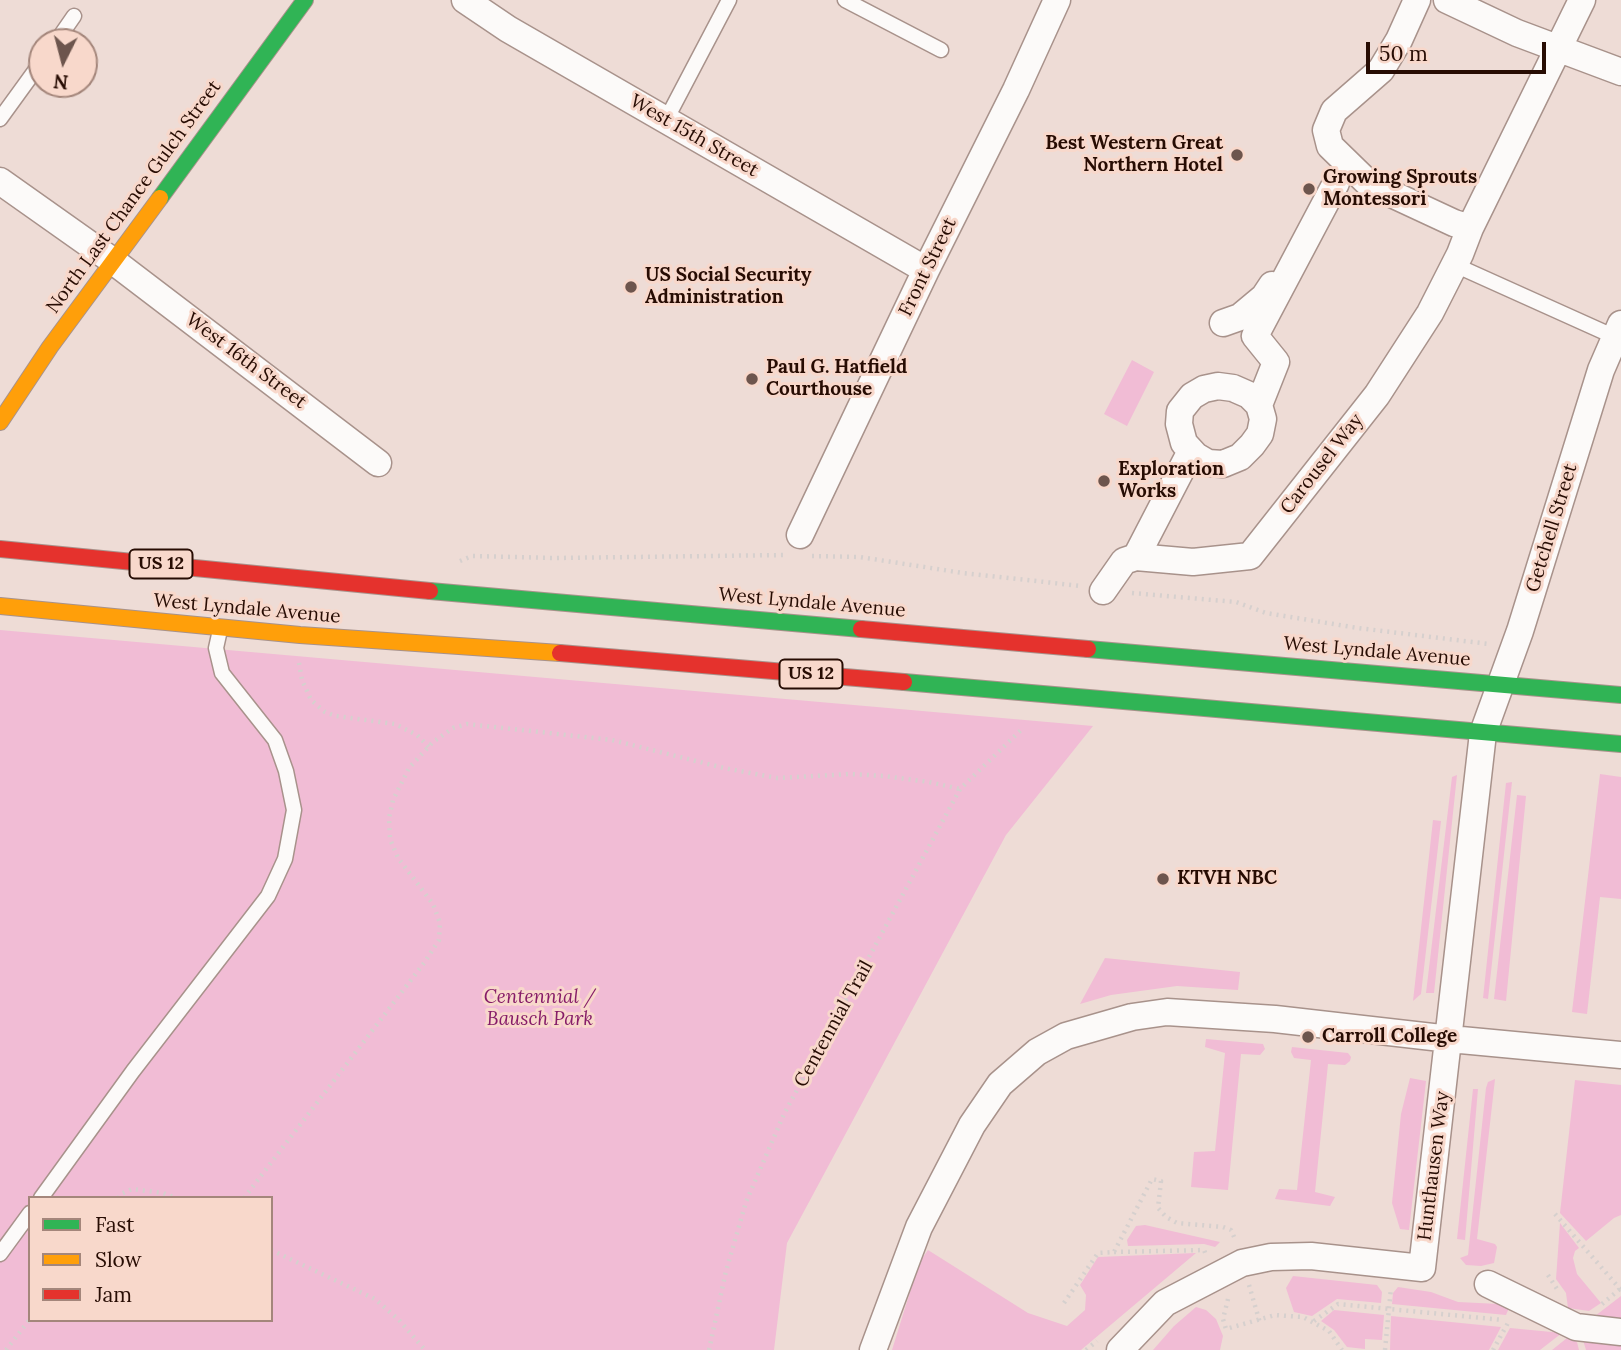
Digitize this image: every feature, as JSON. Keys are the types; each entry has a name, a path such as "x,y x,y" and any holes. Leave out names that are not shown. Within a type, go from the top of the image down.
{"main road":[{"name":"North Last Chance Gulch Street","path":"0,422 50,347 305,0"},
{"name":"West Lyndale Avenue","path":"0,549 437,592 1621,695"},
{"name":"West Lyndale Avenue","path":"0,606 425,646 693,664 1621,744"}],"street":[{"name":"West 15th Street","path":"465,0 508,29 926,270"},
{"name":"Front Street","path":"800,549 926,270 1016,90 1057,0"},
{"path":"1417,0 1381,71 1334,111 1326,130 1330,146 1368,183 1470,228"},
{"path":"1447,0 1557,49 1621,72"},
{"name":"Carousel Way","path":"1136,556 1193,562 1250,556 1360,414 1377,396 1430,313 1581,0"},
{"name":"West 16th Street","path":"0,181 113,261 378,463"},
{"path":"1259,405 1276,362 1255,337 1336,183"},
{"name":"Getchell Street","path":"1483,733 1502,683 1601,370 1618,330"},
{"path":"1205,388 1233,388 1249,395 1259,405 1263,419 1260,434 1240,457 1223,464 1208,463 1184,443 1179,424 1180,411 1192,396 1205,388"},
{"path":"1104,590 1124,561 1136,556 1191,451"},
{"name":"Hunthausen Way","path":"1120,1350 1165,1303 1242,1263 1271,1257 1311,1256 1422,1268 1483,733"},
{"path":"873,1350 919,1227 972,1125 1000,1084 1037,1052 1066,1036 1132,1017 1167,1012 1282,1020 1621,1055"},
{"path":"1488,1284 1576,1327 1621,1332"}],"lane":[{"path":"666,120 729,0"},
{"path":"845,0 941,50"},
{"path":"66,28 74,16"},
{"path":"0,119 28,80"},
{"path":"1455,265 1618,330"},
{"path":"42,1196 133,1071 268,896 285,859 294,810 286,771 275,740 222,673 216,648 220,628"},
{"path":"0,1254 28,1216"}],"path":[{"path":"449,566 472,556 555,558 753,554 800,549 963,573 1236,603 1266,613 1497,646"},
{"path":"299,656 299,669 306,690 311,700 325,712 395,724 417,735 429,747"},
{"path":"246,1196 424,964 439,940 440,923 433,904 398,858 390,839 389,818 393,800 409,768 453,728 467,724 612,740 724,768 777,778 850,774 884,776 960,789"},
{"name":"Centennial Trail","path":"709,1350 726,1271 746,1202 784,1114 960,789 1021,730"},
{"path":"1114,1252 1152,1179 1161,1181 1158,1208 1166,1217 1177,1223 1231,1230 1238,1247"},
{"path":"121,1196 132,1189 171,1196"},
{"path":"1555,1214 1621,1289 1610,1297"},
{"path":"1063,1303 1098,1253 1204,1250 1206,1256"},
{"path":"273,1251 375,1299 399,1320 425,1350"},
{"path":"1248,1281 1259,1320"},
{"path":"1385,1350 1391,1286"},
{"path":"1241,1292 1250,1289"},
{"path":"1232,1294 1223,1310 1226,1329 1290,1315 1314,1321 1329,1331 1342,1350 1345,1350"},
{"path":"1314,1321 1338,1304 1522,1322"},
{"path":"1493,1350 1509,1321"},
{"path":"6,1350 28,1322"}],"green space":[{"path":"1132,360 1154,372 1127,426 1104,414"},
{"name":"Centennial / Bausch Park","path":"0,630 1093,726 1006,835 787,1243 774,1350 0,1350"},
{"path":"1600,774 1621,777 1621,899 1600,897 1587,1014 1572,1012"},
{"path":"1457,775 1434,993 1426,993 1452,777"},
{"path":"1512,782 1488,999 1483,998 1506,783"},
{"path":"1517,795 1526,796 1506,1001 1494,999"},
{"path":"1433,820 1441,821 1421,994 1413,1001"},
{"path":"1105,958 1240,972 1238,990 1177,986 1111,995 1080,1004"},
{"path":"1206,1039 1263,1044 1265,1049 1260,1055 1241,1054 1228,1190 1191,1187 1194,1152 1215,1151 1225,1053 1205,1047"},
{"path":"1292,1047 1348,1053 1351,1057 1345,1065 1328,1064 1315,1192 1335,1197 1330,1206 1275,1199 1279,1189 1297,1190 1311,1060 1294,1058"},
{"path":"1410,1078 1426,1081 1409,1230 1400,1229 1392,1203 1401,1114"},
{"path":"1495,1079 1477,1239 1497,1247 1494,1263 1466,1265 1460,1258 1468,1255 1486,1088 1488,1082"},
{"path":"1575,1080 1621,1085 1621,1215 1586,1241 1560,1213"},
{"path":"1473,1089 1478,1089 1465,1240 1457,1239"},
{"path":"1560,1223 1579,1248 1573,1258 1577,1274 1601,1303 1589,1311 1568,1308 1566,1293 1556,1279"},
{"path":"1145,1225 1220,1242 1215,1247 1204,1244 1128,1246 1127,1240 1136,1226"},
{"path":"928,1250 1028,1313 1067,1326 1085,1310 1086,1295 1080,1285 1098,1257 1196,1253 1081,1350 892,1350 919,1263"},
{"path":"1293,1276 1377,1285 1382,1292 1381,1303 1337,1299 1312,1316 1294,1312 1286,1288"},
{"path":"1398,1287 1431,1292 1458,1302 1499,1304 1509,1308 1506,1315 1392,1304 1393,1293"},
{"path":"1621,1296 1621,1318 1595,1316"},
{"path":"1196,1307 1206,1310 1216,1319 1223,1336 1220,1350 1153,1350 1174,1326"},
{"path":"1334,1310 1384,1315 1382,1340 1365,1339 1365,1349 1347,1347 1334,1330 1321,1321"},
{"path":"1391,1316 1501,1327 1489,1350 1390,1350"},
{"path":"1510,1328 1562,1333 1540,1350 1498,1350"},
{"path":"1567,1338 1577,1342 1579,1350 1552,1350"},
{"path":"1583,1340 1621,1341 1621,1350 1586,1350"}],"traffic: fast":[{"path":"160,198 305,0"},
{"path":"430,591 861,629"},
{"path":"1088,649 1621,695"},
{"path":"904,682 1621,744"}],"traffic: slow":[{"path":"0,422 50,347 160,198"},
{"path":"0,606 300,635 560,653"}],"traffic: jam":[{"path":"0,549 430,591"},
{"path":"861,629 1088,649"},
{"path":"560,653 904,682"}],"place":[{"name":"Best Western Great Northern Hotel","path":"1237,155"},
{"name":"Growing Sprouts Montessori","path":"1309,189"},
{"name":"US Social Security Administration","path":"631,287"},
{"name":"Paul G. Hatfield Courthouse","path":"752,379"},
{"name":"Exploration Works","path":"1104,481"},
{"name":"KTVH NBC","path":"1163,879"},
{"name":"Carroll College","path":"1308,1037"}]}
